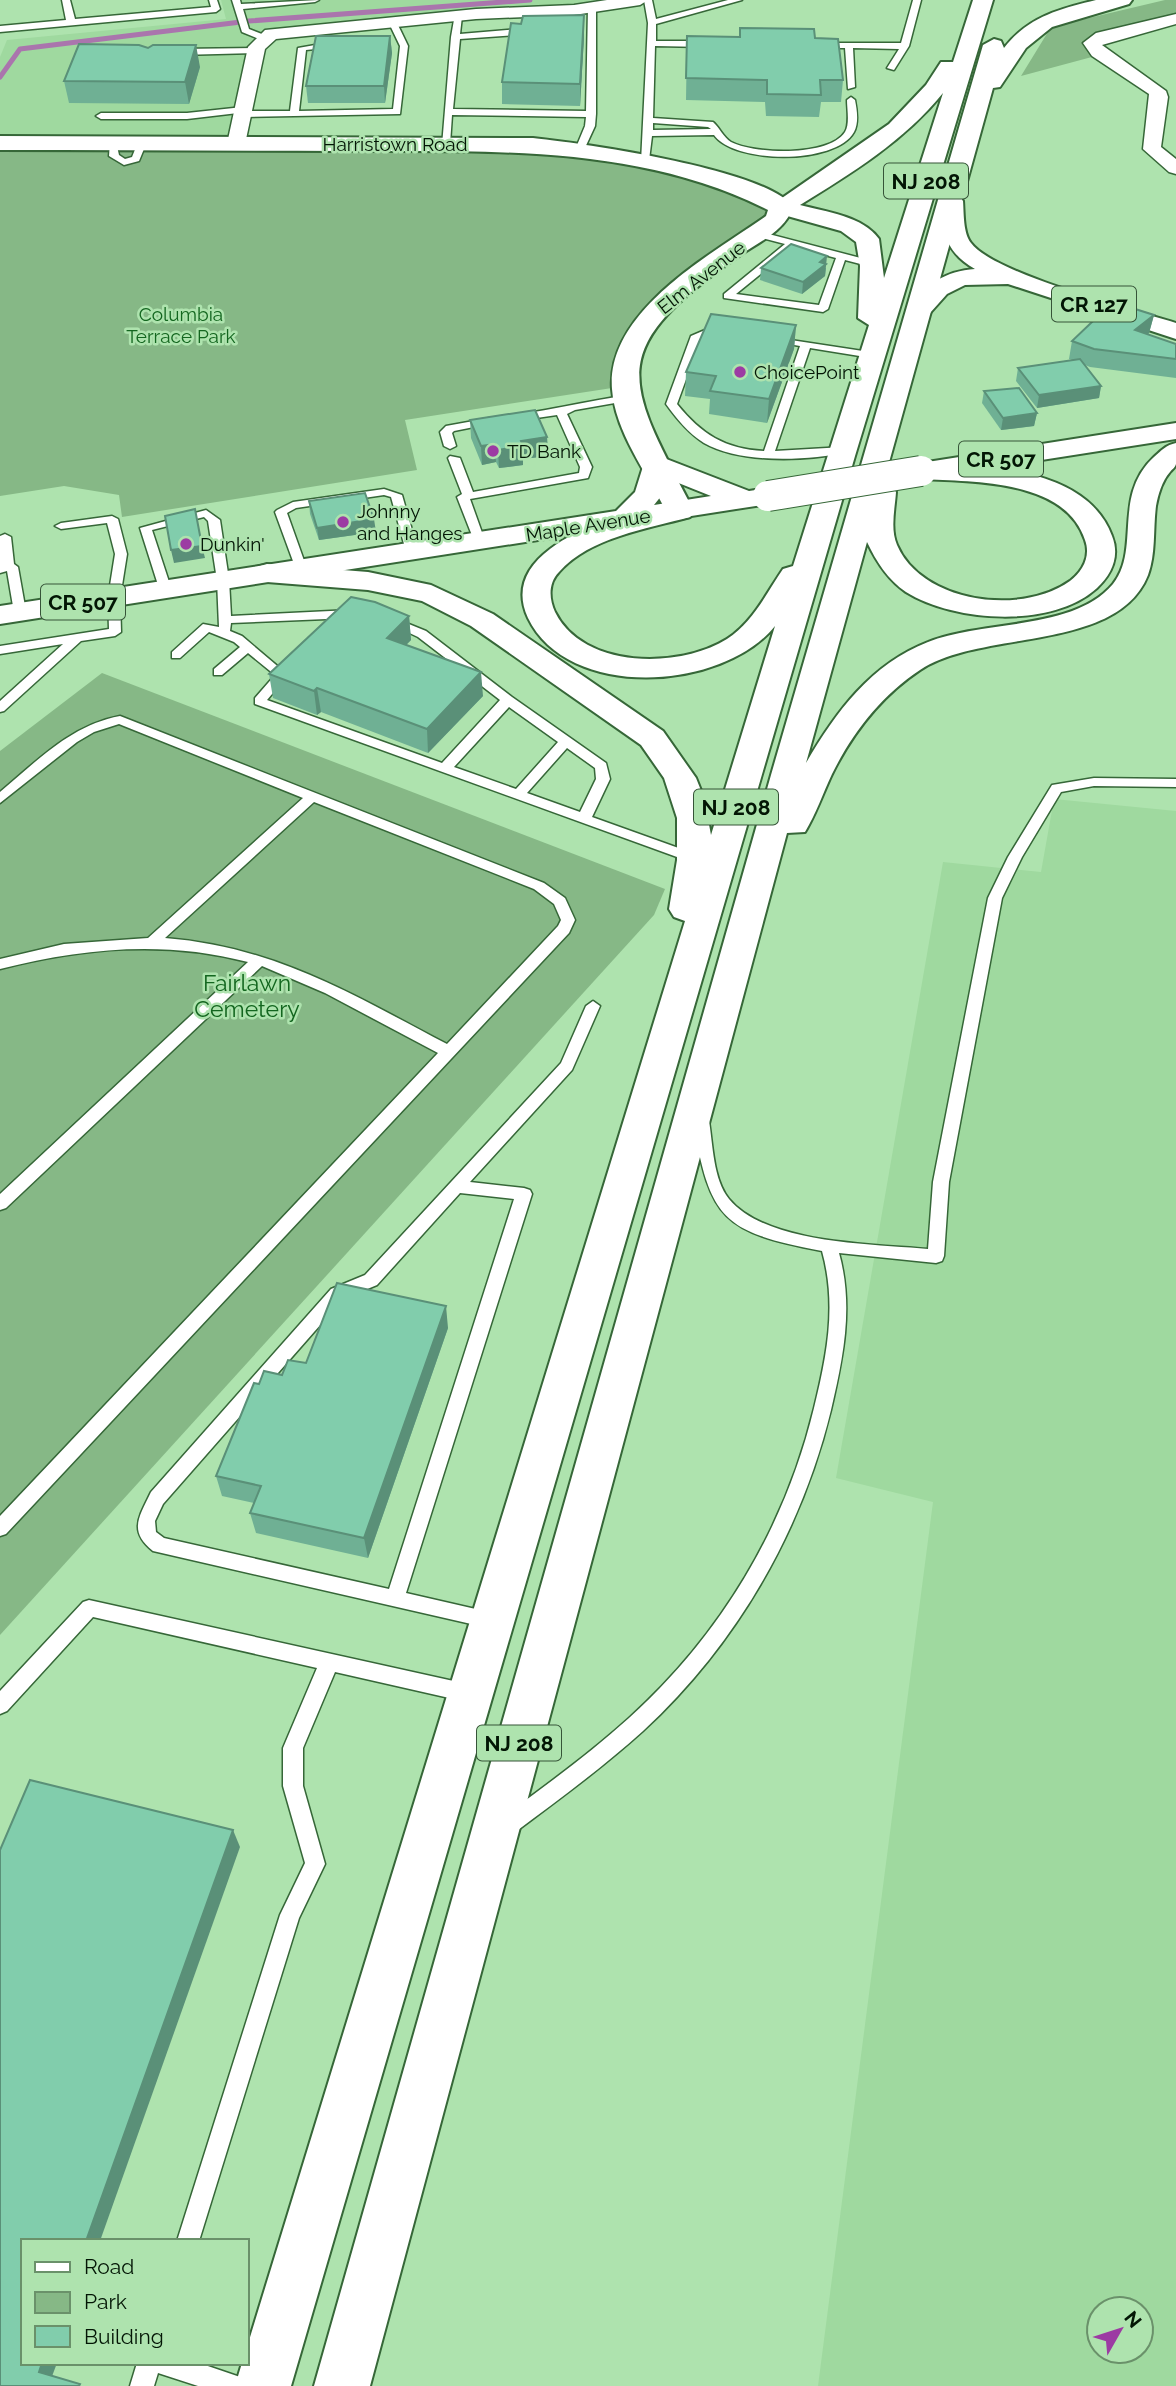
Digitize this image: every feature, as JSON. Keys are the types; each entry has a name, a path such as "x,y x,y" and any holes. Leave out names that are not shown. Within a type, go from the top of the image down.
{"main road":[{"path":"976,108 1010,50 1030,30 1059,16 1122,0"},
{"path":"781,206 821,184 919,108 939,85 979,9"},
{"name":"NJ 208","path":"263,2386 842,453 979,9"},
{"name":"NJ 208","path":"342,2386 698,1101 1001,22"},
{"name":"Harristown Road","path":"0,144 445,144 533,145 580,150 644,160 736,186 781,206 837,221 860,232 871,247 872,264"},
{"path":"951,201 955,232 964,251 1013,278"},
{"name":"Elm Avenue","path":"680,511 630,406 625,365 631,345 641,328 674,295 777,219 781,206"},
{"path":"872,264 870,308 874,349"},
{"path":"921,308 937,288 961,277 977,275 1013,278"},
{"name":"CR 127","path":"1013,278 1176,331"},
{"path":"1133,438 1176,419"},
{"path":"887,426 881,542 903,575 923,589 947,599 977,606 1033,605 1074,591 1089,580 1099,567 1102,552 1093,524 1065,498 1021,482 922,471"},
{"name":"Maple Avenue","path":"10,613 680,511 1176,431"},
{"path":"730,989 807,791 825,756 862,703 897,670 940,648 1079,618 1102,608 1121,593 1134,576 1140,517 1147,484 1155,470 1176,451"},
{"path":"680,511 589,541 559,556 546,567 537,583 535,599 539,616 550,631 566,645 590,657 641,668 697,664 730,650 755,630 782,594 842,453"},
{"path":"624,519 648,495 656,463 701,484 759,498"},
{"path":"267,573 335,577 403,586 431,594 482,620 627,718 658,745 685,783 693,810 693,858 688,900 631,1157"}],"street":[{"path":"236,144 260,44 280,32 592,7 640,0"},
{"path":"1176,19 1095,39 1093,48 1157,91 1159,105 1152,149 1176,168"}],"lane":[{"path":"66,0 71,22"},
{"path":"0,29 216,9 213,0"},
{"path":"260,44 245,30 238,7 315,0"},
{"path":"644,160 648,133 652,23 648,0"},
{"path":"652,23 738,0"},
{"path":"891,68 905,46 917,0"},
{"path":"580,150 590,126 592,7"},
{"path":"445,144 457,16"},
{"path":"101,116 397,112 404,46 392,21"},
{"path":"579,28 593,27"},
{"path":"455,37 537,31"},
{"path":"389,40 401,39"},
{"path":"650,43 716,44"},
{"path":"166,54 260,44"},
{"path":"294,113 302,48 339,45"},
{"path":"808,45 905,46"},
{"path":"849,46 851,88"},
{"path":"648,133 715,132 726,143 739,149 813,153 831,148 844,140 851,130 851,100"},
{"path":"448,112 591,114"},
{"path":"648,120 699,121 716,127 715,132"},
{"path":"757,234 872,264"},
{"path":"792,243 727,296 823,309 842,256"},
{"path":"739,334 712,330 696,335 671,404 680,418 708,442 728,452 842,453"},
{"path":"766,338 874,349"},
{"path":"769,454 806,344"},
{"path":"469,496 446,432 455,426 566,410 630,406"},
{"path":"479,541 463,497 584,476 586,467 561,413 566,410"},
{"path":"301,569 281,512 292,505 384,492 396,495 412,551"},
{"path":"165,588 146,528 206,513 214,520 223,580 225,634"},
{"path":"0,650 115,632 114,598 121,554 112,519 61,526"},
{"path":"5,537 4,568 12,567 10,613"},
{"path":"224,620 374,616 422,634 508,700 601,765 603,779 584,819"},
{"path":"176,654 207,627 238,639 282,675 260,701 693,858"},
{"path":"0,708 78,638"},
{"path":"218,672 247,648"},
{"path":"444,769 508,700"},
{"path":"0,799 87,730 108,720 120,720 539,886 561,901 566,910 564,929 0,1528"},
{"path":"518,795 566,740"},
{"path":"698,1101 709,1165 724,1204 753,1227 828,1244 936,1256 941,1182 995,898 1015,857 1057,788 1094,782 1176,783"},
{"path":"153,941 313,796"},
{"path":"0,964 83,946 153,941 202,946 259,960 292,972 449,1052"},
{"path":"0,1204 259,960"},
{"path":"492,1621 159,1545 148,1536 146,1521 157,1498 337,1294 371,1280 567,1066 593,1006"},
{"path":"395,1598 524,1194 458,1186"},
{"path":"494,1835 611,1745 655,1705 723,1626 778,1538 812,1451 839,1331 840,1286 828,1244"},
{"path":"0,1705 89,1608 470,1694"},
{"path":"189,2239 290,1915 315,1864 293,1786 293,1748 329,1663"},
{"path":"142,2386 148,2365"},
{"path":"168,2365 235,2386"}],"shaded area":[{"path":"221,0 640,0 264,38 236,144 0,143 0,57 7,40 226,19"},
{"path":"1054,799 1176,811 1176,2386 818,2386 933,1502 836,1478 943,862 1041,872"}],"green space":[{"path":"1165,0 1176,0 1176,19 1095,39 1103,54 1021,76 1051,27"},
{"name":"Columbia Terrace Park","path":"42,143 599,152 781,207 655,311 625,386 405,420 417,470 122,517 119,495 64,486 0,496 0,149"},
{"name":"Fairlawn Cemetery","path":"102,673 665,889 654,915 0,1635 0,751"}],"building":[{"path":"584,15 580,84 502,82 511,23 521,24 523,16"},
{"path":"740,28 814,29 815,38 838,39 843,80 820,80 821,95 767,94 767,80 686,78 687,36 740,37"},
{"path":"316,36 390,36 384,86 306,86"},
{"path":"79,44 139,45 148,48 153,45 196,45 185,82 64,81"},
{"path":"791,244 827,256 820,262 826,264 803,282 761,268"},
{"path":"1113,302 1154,315 1135,330 1176,344 1176,359 1094,349 1072,341"},
{"name":"ChoicePoint","path":"711,314 796,325 769,399 710,391 716,376 686,372"},
{"path":"1080,359 1101,386 1039,395 1018,368"},
{"path":"1019,388 1037,413 1003,418 984,391"},
{"path":"535,410 547,437 521,441 523,446 498,450 495,444 481,446 470,420"},
{"path":"365,493 374,519 317,528 309,501"},
{"name":"Dunkin'","path":"195,509 202,546 171,550 165,516"},
{"path":"351,597 375,602 409,616 387,638 481,672 427,729 317,688 314,691 269,674"},
{"path":"337,1283 446,1306 364,1538 250,1513 261,1486 216,1476 254,1383 259,1384 264,1371 282,1375 288,1360 306,1363"},
{"path":"30,1780 233,1830 87,2239 21,2239 21,2365 41,2365 39,2372 80,2384 79,2386 0,2386 0,1850"}],"waterway":[{"path":"0,77 20,49 249,21 530,0"}],"place":[{"name":"ChoicePoint","path":"740,372"},
{"name":"TD Bank","path":"493,451"},
{"name":"Johnny and Hanges","path":"343,522"},
{"name":"Dunkin'","path":"186,544"}]}
